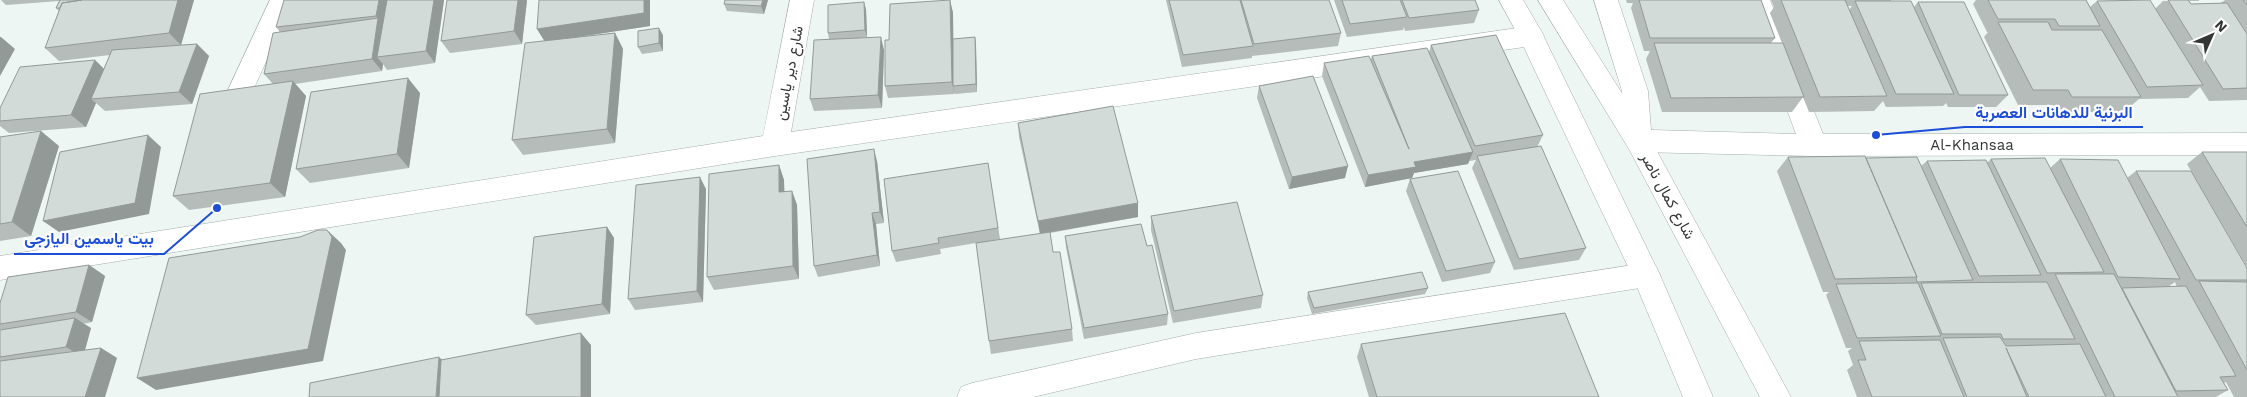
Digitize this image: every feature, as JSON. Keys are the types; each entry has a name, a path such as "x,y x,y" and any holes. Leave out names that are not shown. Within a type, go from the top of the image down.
{"street":[{"path":"241,90 282,0"},
{"name":"شارع دير ياسين","path":"775,145 802,0"},
{"path":"1511,0 1532,36 1646,275 1698,397"},
{"name":"شارع كمال ناصر","path":"1550,0 1638,141 1776,397"},
{"path":"1606,0 1635,91 1638,141"},
{"path":"1758,0 1814,145"},
{"path":"0,268 775,145 1532,36"},
{"name":"Al-Khansaa","path":"1638,141 1814,145 2247,144"},
{"path":"972,397 1196,346 1646,275"}],"building":[{"path":"60,0 82,0 62,3 60,8 56,8"},
{"path":"82,0 178,0 169,33 45,48 62,3"},
{"path":"284,0 379,0 376,16 276,27"},
{"path":"387,0 434,0 426,51 377,57"},
{"path":"447,0 518,0 514,31 441,41"},
{"path":"539,0 644,0 644,13 537,29"},
{"path":"725,0 763,0 761,6 724,4"},
{"path":"950,0 952,82 885,86 885,40 889,40 890,4"},
{"path":"1169,0 1240,0 1253,46 1183,55"},
{"path":"1241,0 1329,0 1341,33 1254,44"},
{"path":"1342,0 1400,0 1407,17 1350,24"},
{"path":"1402,0 1475,0 1479,10 1409,18"},
{"path":"1639,0 1761,0 1775,38 1650,38"},
{"path":"1781,0 1845,0 1887,96 1820,97"},
{"path":"1988,0 2086,0 2100,26 2059,26 2055,19 1998,19"},
{"path":"2150,0 2203,85 2147,87 2097,1"},
{"path":"2168,0 2188,0 2191,4 2227,3 2247,34 2247,88 2223,89"},
{"path":"1855,1 1911,1 1954,94 1896,94"},
{"path":"864,2 865,30 828,33 828,5"},
{"path":"1918,2 1964,2 2008,95 1959,95"},
{"path":"378,18 372,59 264,74 273,33"},
{"path":"1998,22 2048,22 2052,30 2102,30 2141,97 2072,97 2068,90 2033,90"},
{"path":"659,28 659,43 638,47 638,31"},
{"path":"615,33 607,129 512,140 525,43"},
{"path":"1496,35 1543,135 1475,146 1431,45"},
{"path":"881,37 878,95 810,99 814,40"},
{"path":"975,37 976,84 953,86 953,39"},
{"path":"1654,43 1783,43 1804,97 1671,98"},
{"path":"197,44 179,92 91,99 112,50"},
{"path":"1427,48 1473,152 1414,162 1416,167 1368,175 1324,63 1369,56 1409,149 1372,56"},
{"path":"95,60 71,115 0,121 0,108 20,67"},
{"path":"1313,76 1348,166 1292,177 1259,86"},
{"path":"408,78 397,154 296,169 311,92"},
{"path":"293,81 270,183 173,196 200,94"},
{"path":"1113,106 1138,203 1038,221 1018,123"},
{"path":"41,131 12,222 0,224 0,137"},
{"path":"148,135 135,203 43,221 60,152"},
{"path":"1541,146 1586,248 1519,259 1477,156"},
{"path":"874,149 880,212 872,213 877,255 814,266 807,159"},
{"path":"2202,152 2247,152 2247,227"},
{"path":"1865,156 1917,277 1835,279 1788,157"},
{"path":"1917,157 1973,280 1917,282 1917,277 1866,158"},
{"path":"2045,158 2104,272 2047,273 1991,159"},
{"path":"2060,159 2118,160 2180,279 2118,277"},
{"path":"1986,160 2041,275 1979,276 1927,161"},
{"path":"988,163 998,228 938,238 939,243 892,251 884,179"},
{"path":"779,165 779,192 792,191 793,266 707,277 709,174"},
{"path":"1458,171 1495,262 1446,271 1410,179"},
{"path":"2136,171 2191,171 2247,268 2247,280 2196,280"},
{"path":"700,177 697,291 628,299 636,185"},
{"path":"1237,202 1263,295 1174,311 1151,216"},
{"path":"1141,224 1147,246 1152,245 1168,314 1084,328 1065,236"},
{"path":"607,227 602,304 526,315 534,237"},
{"path":"318,230 327,230 332,237 308,349 137,378 169,258 300,237"},
{"path":"1050,232 1053,252 1060,252 1072,329 989,341 976,243"},
{"path":"89,265 76,312 0,324 0,303 8,277"},
{"path":"1422,272 1428,288 1314,308 1308,292"},
{"path":"2055,274 2114,274 2178,397 2115,397"},
{"path":"2199,281 2247,282 2247,370"},
{"path":"2047,282 2075,339 2003,339 2001,334 1942,334 1921,283"},
{"path":"1918,283 1941,336 1857,338 1836,284"},
{"path":"2186,286 2236,376 2220,377 2228,390 2176,391 2122,288"},
{"path":"1565,313 1599,397 1377,397 1361,344"},
{"path":"75,318 66,347 0,357 0,330"},
{"path":"581,333 581,397 439,397 441,360"},
{"path":"2000,337 2006,346 2080,344 2106,397 2029,397 2006,348 2027,397 1967,397 1943,338"},
{"path":"1940,340 1964,397 1872,397 1858,360 1866,360 1859,341"},
{"path":"101,348 85,397 0,397 0,361"},
{"path":"439,357 436,397 309,397 310,383"}],"place":[{"name":"البرنية للدهانات العصرية","path":"1876,135"},
{"name":"بيت ياسمين اليازجى","path":"217,208"}]}
